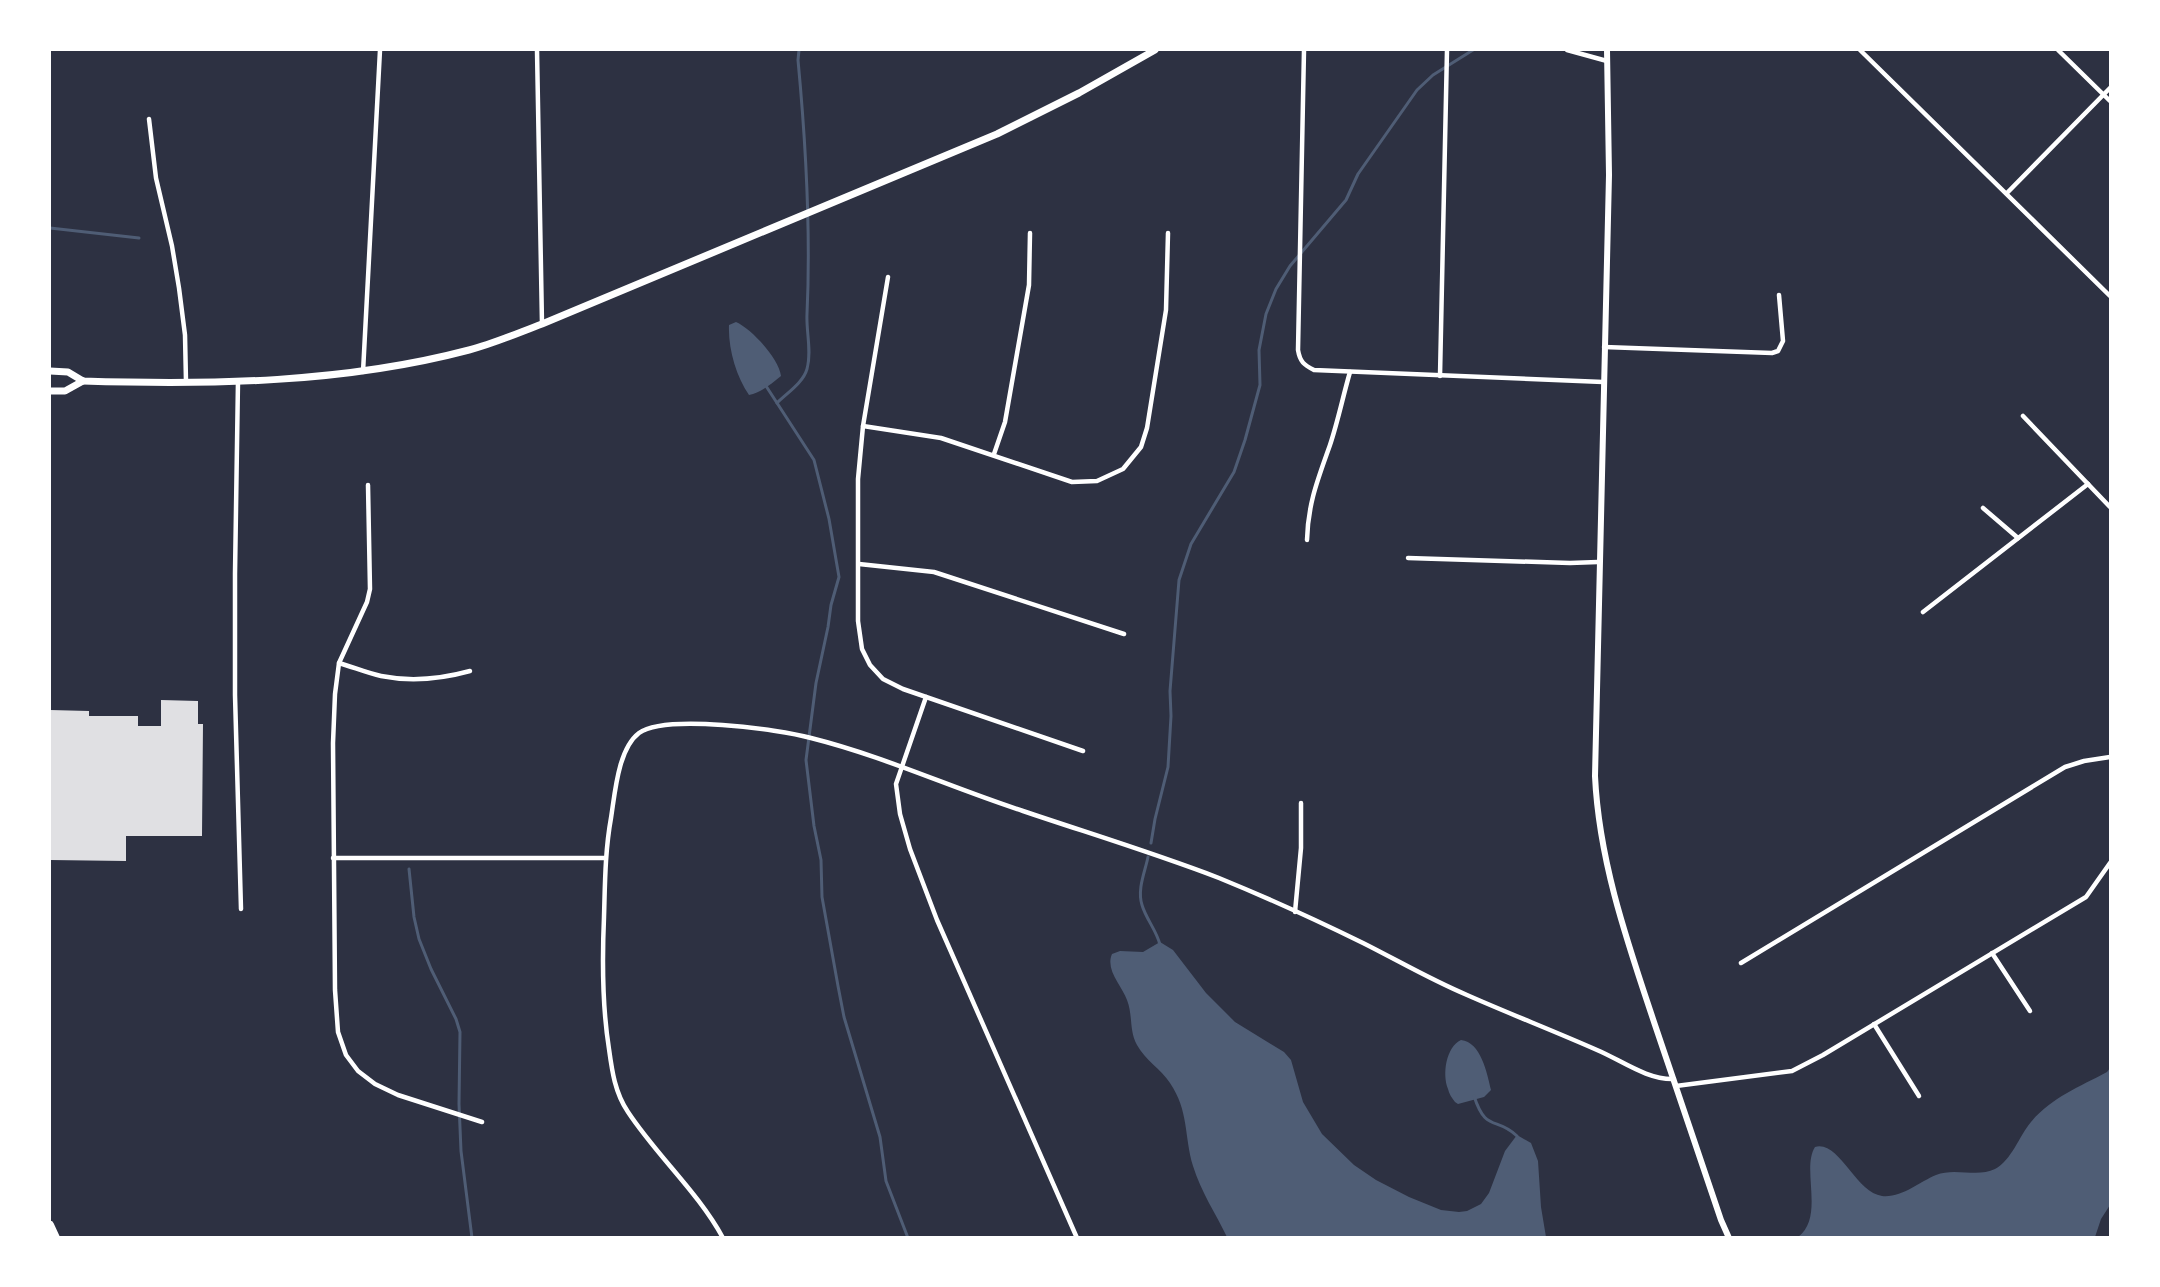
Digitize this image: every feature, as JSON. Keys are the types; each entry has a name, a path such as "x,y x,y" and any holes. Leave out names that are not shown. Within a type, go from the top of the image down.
{"highway":[{"path":"50,1225 56,1238"}],"main road":[{"path":"50,391 65,391 83,381 238,381 363,372 471,350 542,324 997,134 1079,93 1155,50"},
{"path":"50,371 68,372 83,381"}],"street":[{"path":"363,372 380,50"},
{"path":"537,50 542,324"},
{"path":"1304,50 1299,350 1304,366 1314,370 1350,372 1603,382"},
{"path":"1440,376 1447,50"},
{"path":"1568,50 1607,61"},
{"path":"1607,50 1609,175 1598,562 1596,811 1612,886 1640,979 1720,1220 1729,1238"},
{"path":"1860,50 2110,296"},
{"path":"2058,50 2110,101"},
{"path":"2007,193 2110,88"},
{"path":"149,119 156,178 179,288 185,335 186,382"},
{"path":"994,454 1005,422 1029,285 1030,233"},
{"path":"863,426 941,438 1072,482 1097,481 1123,469 1141,447 1147,428 1166,310 1168,233"},
{"path":"888,277 863,426 858,479 858,621 862,649 870,665 883,679 903,689 1083,751"},
{"path":"1604,347 1772,353 1778,351 1783,341 1779,295"},
{"path":"1307,540 1314,486 1329,447 1350,372"},
{"path":"238,381 235,694 241,909"},
{"path":"2024,416 2110,507"},
{"path":"1923,612 2088,484"},
{"path":"369,485 370,589 367,602 339,663 334,694 334,990 338,1032 346,1055 358,1071 375,1084 398,1095 482,1122"},
{"path":"1983,508 2018,538"},
{"path":"1408,558 1598,562"},
{"path":"859,564 934,572 1124,633"},
{"path":"339,663 401,680 450,676 470,671"},
{"path":"926,697 896,784 905,832 922,883 1077,1238"},
{"path":"723,1238 714,1221 628,1113 616,1088 604,1015 602,978 605,858 619,772 626,749 636,735 650,728 684,724 786,733 842,747 1023,812 1162,857 1295,912 1464,994 1609,1055 1650,1075 1675,1082 1792,1071 2086,897 2110,863"},
{"path":"1741,963 2065,767 2084,761 2110,758"},
{"path":"1295,912 1301,848 1301,803"},
{"path":"333,858 605,858"},
{"path":"1992,953 2030,1011"},
{"path":"1874,1024 1919,1096"}],"water":[{"path":"736,322 750,331 764,345 775,361 781,376 754,394 749,395 740,379 731,352 729,325"},
{"path":"1160,942 1173,950 1206,993 1235,1022 1284,1052 1291,1060 1303,1102 1322,1134 1354,1165 1376,1180 1441,1210 1467,1211 1481,1204 1489,1193 1505,1151 1517,1135 1531,1143 1538,1161 1541,1207 1546,1237 1227,1237 1196,1176 1183,1114 1176,1093 1137,1045 1127,1000 1112,972 1110,960 1112,954 1120,951 1143,952"},
{"path":"1461,1040 1474,1046 1478,1052 1491,1090 1484,1097 1458,1104 1448,1091 1445,1076 1452,1048"},
{"path":"2110,1068 2110,1205 2101,1219 2095,1237 1798,1237 1806,1228 1810,1218 1812,1206 1810,1168 1811,1156 1815,1147 1824,1147 1832,1151 1864,1186 1882,1196 1896,1195 1943,1173 1988,1172 2006,1160 2031,1122 2047,1106 2107,1072"}],"building":[{"path":"161,700 198,701 198,724 203,724 202,836 126,836 126,861 50,860 50,710 89,711 89,716 138,716 138,726 161,726"}],"waterway":[{"path":"777,403 802,379 807,369 809,355 807,187 799,50"},
{"path":"1151,843 1168,767 1170,691 1179,580 1191,544 1234,472 1245,440 1260,385 1259,350 1266,314 1276,289 1290,266 1346,200 1358,174 1417,90 1433,75 1473,50"},
{"path":"50,228 139,238"},
{"path":"766,386 814,460 829,519 839,577 831,605 816,683 806,760 814,826 821,860 822,897 844,1017 880,1137 886,1181 908,1238"},
{"path":"1148,857 1141,887 1141,899 1160,945"},
{"path":"409,869 414,917 419,939 460,1032 461,1151 472,1238"},
{"path":"1474,1096 1478,1108 1487,1120 1510,1130 1517,1136"}]}
